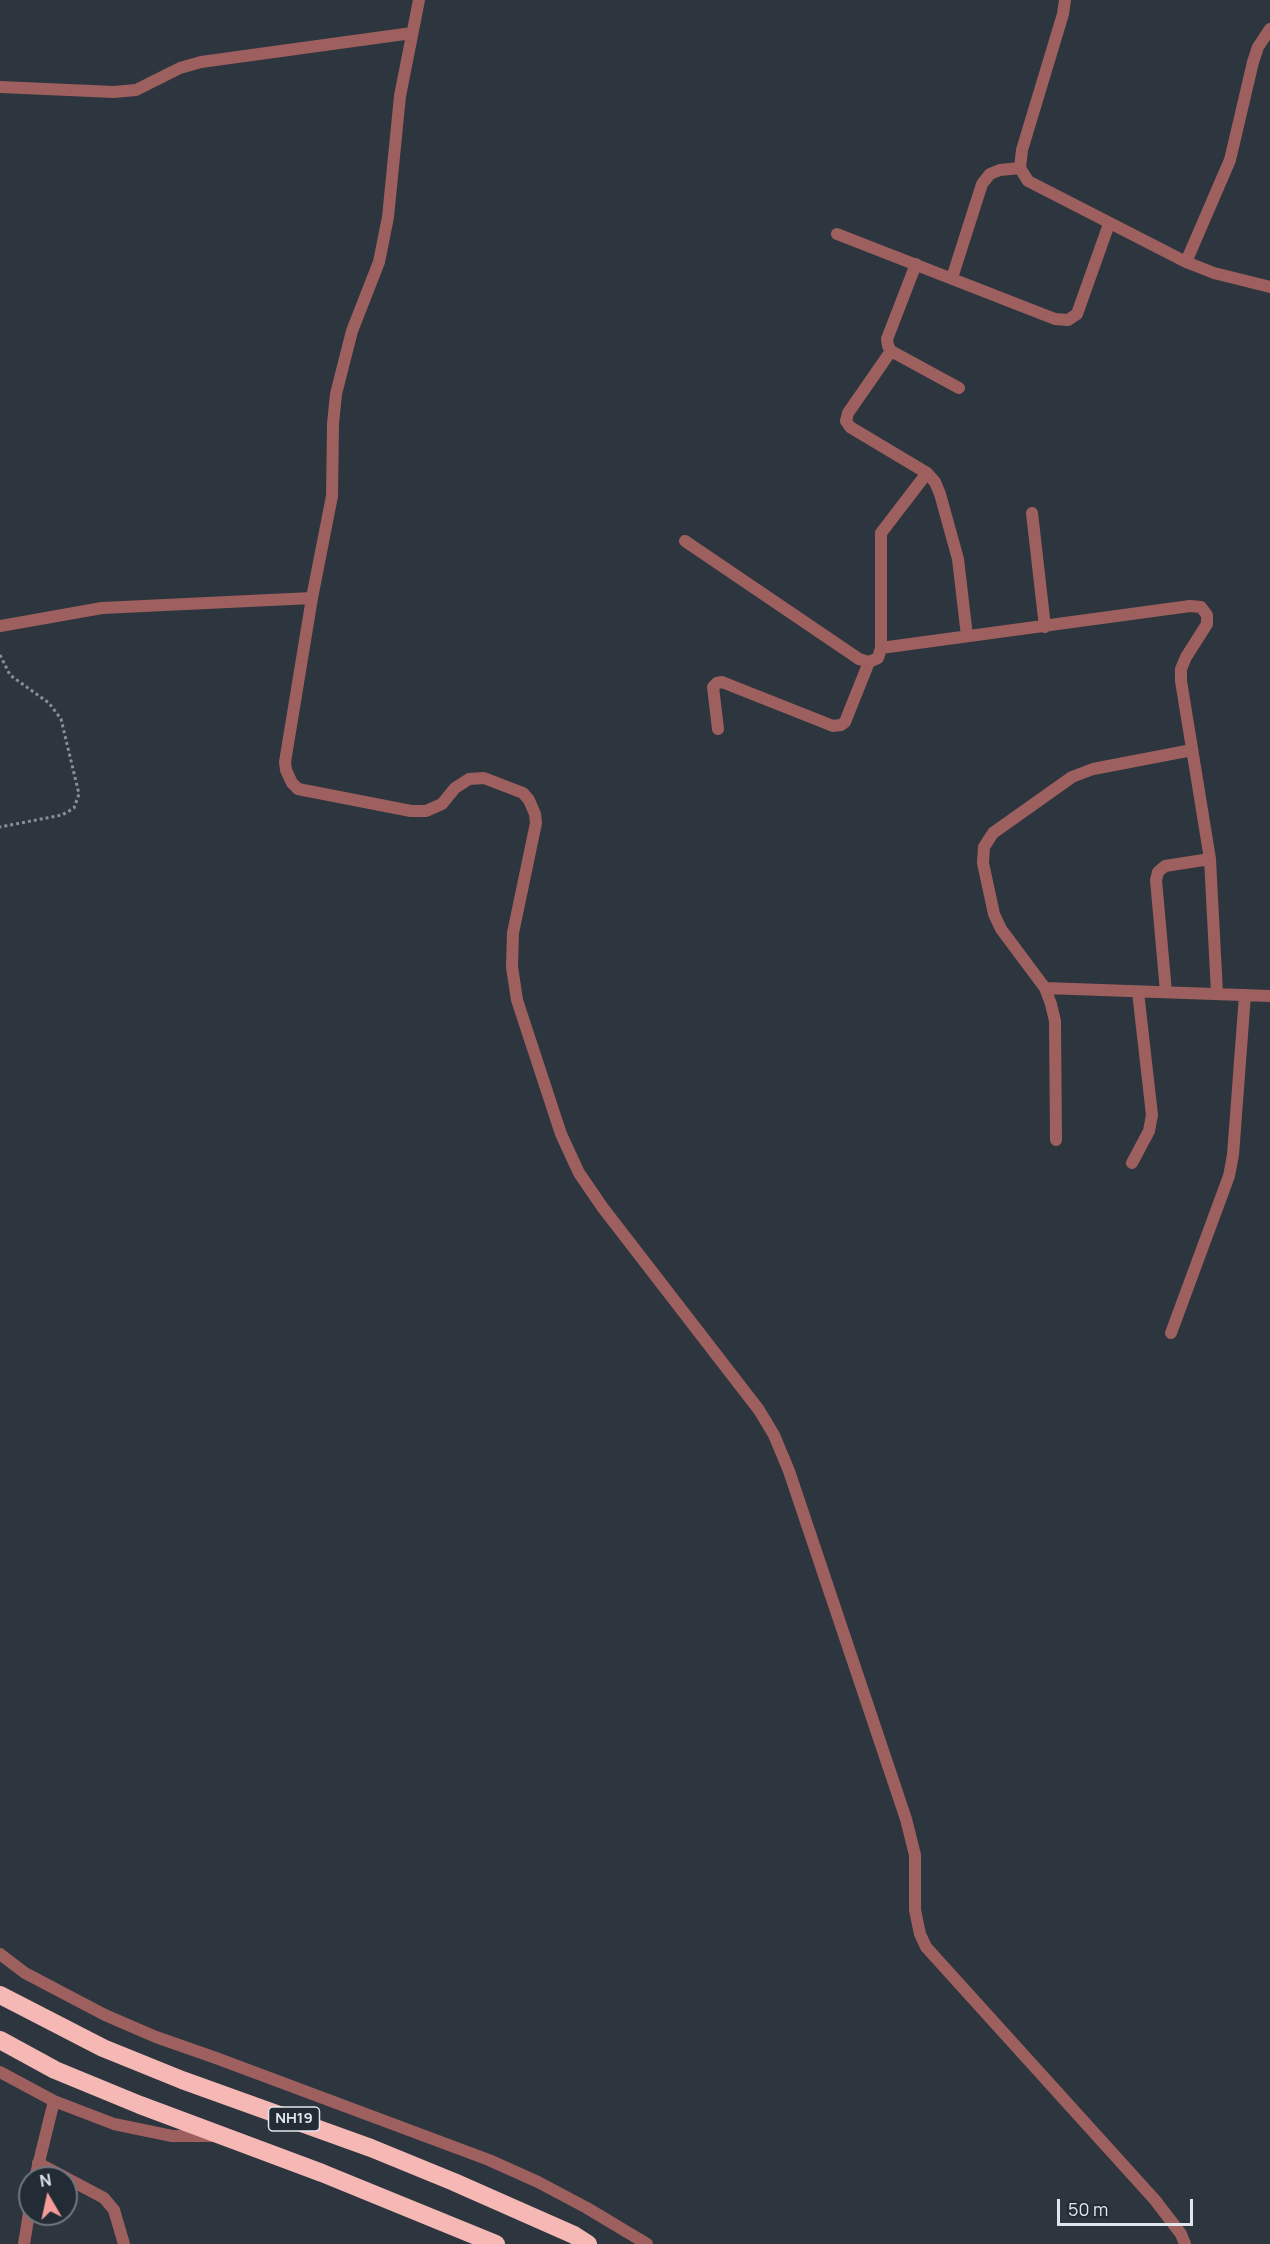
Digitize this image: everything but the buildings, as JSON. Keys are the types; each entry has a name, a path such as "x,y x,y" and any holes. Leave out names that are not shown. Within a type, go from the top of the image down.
{"highway":[{"name":"NH19","path":"0,1995 103,2048 182,2080 371,2148 504,2204 574,2235 588,2244"},
{"name":"NH19","path":"0,2040 55,2070 395,2202 496,2244"}],"street":[{"path":"418,0 400,96 388,218 380,262 352,331 336,394 333,424 332,496 312,598 285,762 288,777 297,789 411,811 426,811 442,804 455,788 469,779 484,778 523,794 528,800 535,814 536,823 513,933 512,967 517,1000 561,1134 579,1173 603,1208 759,1410 774,1435 789,1471 906,1819 915,1855 915,1910 920,1934 926,1947 1155,2200 1181,2234 1185,2244"},
{"path":"1065,0 1063,14 1022,150 1020,168 1028,181 1186,262 1214,273 1270,287"},
{"path":"1186,262 1230,160 1253,62 1258,47 1270,28"},
{"path":"0,87 114,92 136,90 180,68 201,62 412,33"},
{"path":"952,278 982,184 990,174 1000,170 1020,168"},
{"path":"837,234 1055,319 1068,320 1077,314 1110,224"},
{"path":"916,264 887,339 888,346 891,351 959,388"},
{"path":"891,351 848,413 846,421 850,427 927,473 935,482 958,558 967,636"},
{"path":"685,541 859,659 869,662 878,658 881,648 881,533 927,473"},
{"path":"1032,513 1045,627"},
{"path":"0,626 102,608 312,598"},
{"path":"881,648 1190,606 1201,608 1207,615 1207,624 1181,669 1180,681 1210,859 1217,993"},
{"path":"717,729 713,687 722,682 833,726 841,725 845,722 869,662"},
{"path":"1056,1140 1055,1021 1045,988 1001,929 994,914 983,863 984,847 993,833 1072,777 1093,769 1192,750"},
{"path":"1166,992 1156,880 1158,872 1165,866 1210,859"},
{"path":"1045,988 1270,996"},
{"path":"1132,1163 1149,1131 1152,1115 1138,992"},
{"path":"1171,1333 1229,1176 1233,1155 1245,995"},
{"path":"0,1954 34,1979 105,2016 489,2160 587,2208 647,2244"},
{"path":"0,2072 54,2101 114,2124 172,2136 219,2135"},
{"path":"37,2166 54,2101"},
{"path":"38,2163 104,2198 114,2210 124,2244"},
{"path":"24,2244 27,2226"}],"path":[{"path":"0,655 10,675 49,703 61,720 80,794 74,808 62,815 0,827"}]}
